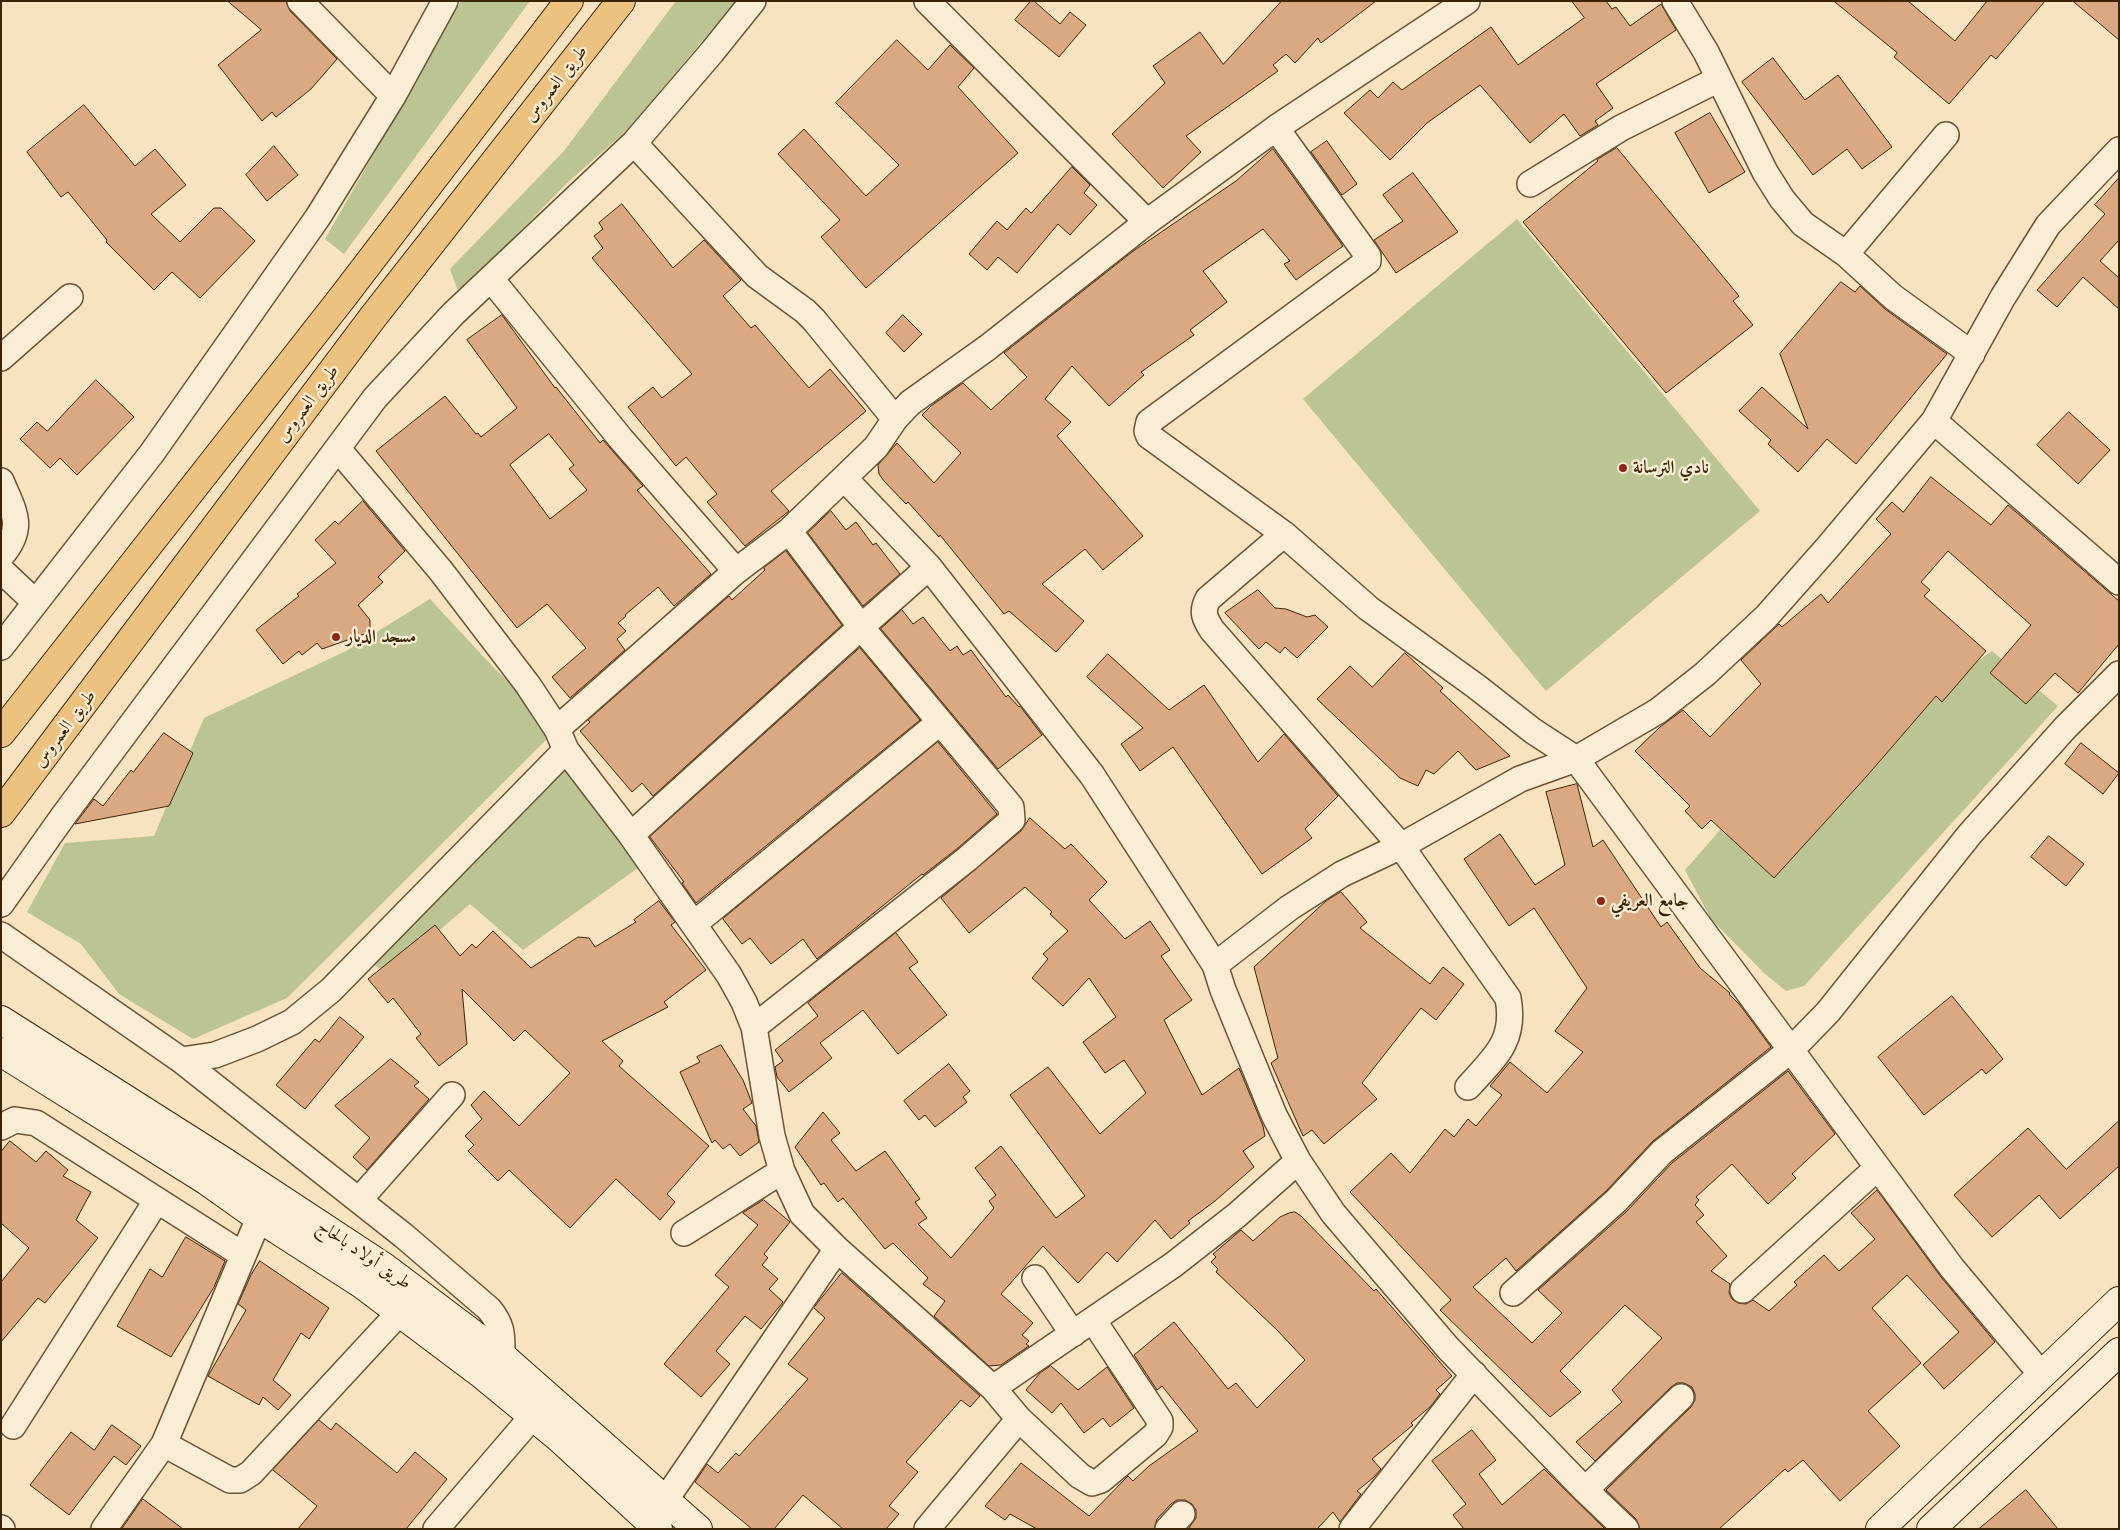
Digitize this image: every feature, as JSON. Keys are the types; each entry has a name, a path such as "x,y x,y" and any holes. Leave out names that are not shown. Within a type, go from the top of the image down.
{"main road":[{"path":"1,733 342,298 569,1"},
{"name":"طريق العمروس","path":"1,813 373,317 621,1"},
{"name":"طريق أولاد بالحاج","path":"1,1020 215,1171 258,1218 364,1285 480,1373 558,1438 658,1529"},
{"name":"طريق أولاد بالحاج","path":"1,1052 384,1267 502,1356 698,1529"},
{"path":"1880,1529 2119,1301"},
{"path":"1931,1529 2119,1352"}],"street":[{"path":"300,1 393,96"},
{"path":"1,646 152,454 318,217 393,96 445,1"},
{"path":"1,904 99,767 381,392 453,314 634,143 753,1"},
{"path":"927,1 1147,222"},
{"path":"181,1060 215,1055 257,1039 292,1022 331,990 561,739 736,572 789,531 876,447 895,419 910,404 987,348 1147,222 1276,128 1467,1"},
{"path":"1675,1 1706,52 1765,172 1782,199 1803,224 1846,254 1894,297 1972,354"},
{"path":"1530,184 1621,128 1719,79"},
{"path":"1276,128 1368,256 1368,262 1149,422 1147,431 1155,442 1284,534 1368,608 1534,731 1576,758 1952,1268 2041,1374"},
{"path":"1846,254 1946,136"},
{"path":"634,143 757,276 805,311 814,320 895,419"},
{"path":"1215,964 1289,908 1342,874 1401,846 1520,780 1576,758 1658,711 1705,674 1752,630 1828,547 1934,421 2003,297 2048,226 2119,150"},
{"path":"491,279 621,439 736,572"},
{"path":"1,358 70,296"},
{"path":"1934,421 2119,582"},
{"path":"338,449 441,571 528,685 561,739 729,975 744,1002 754,1027 772,1136 782,1172 802,1214 837,1249 993,1388 1019,1419 1080,1476 1092,1483 1101,1480 1158,1431 1160,1421 1083,1327 1035,1278"},
{"path":"844,478 929,567 1092,774 1215,964 1223,990 1274,1115 1298,1160 1333,1213 1415,1311 1585,1490 1626,1529"},
{"path":"1,481 17,519 14,535 1,556"},
{"path":"754,1027 967,859 1012,820 1013,813 1011,806 861,626 789,531"},
{"path":"1284,534 1208,599 1204,607 1204,616 1212,630 1401,846 1508,998 1511,1013 1508,1036 1492,1060 1468,1086"},
{"path":"631,835 861,626 929,567"},
{"path":"1,570 35,602"},
{"path":"1513,1293 1616,1201 1662,1152 1791,1050 1828,1012 1970,834 2065,728 2119,674"},
{"path":"694,924 940,722"},
{"path":"1,935 181,1060 404,1236 497,1318 502,1330 502,1356"},
{"path":"358,1200 452,1094"},
{"path":"1,1127 15,1120 36,1123 243,1255"},
{"path":"993,1388 1172,1265 1237,1215 1298,1160"},
{"path":"1743,1290 1877,1168"},
{"path":"684,1233 782,1172"},
{"path":"14,1426 157,1200"},
{"path":"104,1529 164,1444 258,1218"},
{"path":"666,1499 837,1249"},
{"path":"164,1444 230,1480 240,1480 251,1473 400,1312"},
{"path":"1352,1529 1474,1374"},
{"path":"1585,1490 1681,1397"},
{"path":"436,1529 532,1417"},
{"path":"927,1529 1019,1419"}],"green space":[{"path":"461,1 530,1 344,254 325,239"},
{"path":"676,1 736,1 627,130 566,184 459,294 450,269 564,151"},
{"path":"1517,219 1760,511 1546,691 1303,399"},
{"path":"430,599 494,668 557,729 287,998 193,1039 119,994 81,944 27,912 65,843 154,836 204,718 346,651"},
{"path":"1992,651 2058,706 1804,986 1786,991 1765,974 1711,919 1685,870 1721,829 1774,878 1866,777 1928,705 1955,677"},
{"path":"565,761 638,868 523,950 470,904 390,973 368,962"}],"building":[{"path":"228,1 286,1 290,11 337,59 311,89 276,117 272,112 262,121 218,65 261,30"},
{"path":"1031,1 1034,1 1060,24 1070,12 1086,25 1059,57 1015,20"},
{"path":"1282,1 1376,1 1321,43 1318,38 1295,63 1286,54 1273,65 1278,71 1186,136 1201,152 1163,188 1112,134 1165,83 1153,66 1200,32 1223,64"},
{"path":"1572,1 1606,1 1612,9 1616,7 1630,26 1661,4 1676,30 1596,84 1613,108 1595,121 1598,125 1580,136 1564,114 1530,143 1480,85 1427,123 1390,160 1344,113 1370,90 1378,98 1393,82 1402,90 1491,27 1518,65 1584,18"},
{"path":"1834,1 1908,1 1955,41 1987,1 2045,1 1996,59 1991,55 1949,104 1894,57 1897,53"},
{"path":"2073,1 2119,1 2119,40 2099,23"},
{"path":"897,40 928,70 950,45 974,68 958,87 1018,153 866,288 821,237 840,220 778,154 804,129 866,196 899,165 836,103"},
{"path":"1773,58 1805,100 1838,75 1892,147 1862,169 1847,149 1813,175 1742,82"},
{"path":"84,105 135,166 155,149 186,185 151,214 180,242 214,208 221,208 255,241 200,298 172,272 154,290 106,242 107,240 68,192 61,197 27,152"},
{"path":"1710,113 1745,172 1709,193 1675,133"},
{"path":"1327,141 1357,184 1342,195 1311,152"},
{"path":"274,146 298,175 267,201 246,175"},
{"path":"1617,148 1739,296 1733,301 1753,325 1666,393 1523,222 1597,160"},
{"path":"1273,149 1343,246 1296,280 1284,264 1290,261 1263,229 1203,271 1227,302 1190,330 1194,335 1141,372 1144,375 1109,406 1072,366 1045,399 1071,422 1057,436 1143,536 1103,570 1085,549 1042,584 1084,621 1056,652 1009,611 1004,614 940,535 939,537 908,502 906,504 884,481 879,474 878,465 897,443 934,483 961,453 922,415 931,406 963,383 991,410 1027,377 1004,353 1132,252 1236,181"},
{"path":"1072,167 1090,185 1084,193 1097,205 1070,235 1058,224 1017,273 998,257 987,270 969,254 997,221 1007,230 1026,208 1031,213"},
{"path":"1413,173 1458,232 1396,273 1374,240 1403,221 1383,195"},
{"path":"2119,178 2119,240 2100,261 2119,278 2119,309 2083,277 2057,307 2037,290 2105,214 2095,205"},
{"path":"622,204 673,268 704,240 741,280 723,296 751,328 755,325 809,388 830,369 866,411 771,491 789,511 745,546 707,502 717,494 686,457 676,466 628,407 653,387 662,398 692,374 592,258 603,248 594,236 603,229 599,223"},
{"path":"1841,282 1855,292 1860,286 1885,309 1947,354 1856,464 1827,439 1798,472 1768,444 1771,440 1739,411 1762,387 1808,429 1780,354"},
{"path":"502,315 555,388 600,443 603,440 643,486 637,490 711,574 674,606 658,587 625,615 618,623 626,631 617,639 625,650 570,698 552,677 586,648 547,604 517,628 376,451 445,396 476,434 478,433 481,437 517,408 467,340","holes":["549,434 574,465 569,469 587,490 550,519 510,465"]},
{"path":"903,315 922,334 904,352 886,333"},
{"path":"96,380 134,417 77,475 60,458 50,468 20,439 37,422 47,431"},
{"path":"2069,412 2110,450 2078,484 2037,445"},
{"path":"1931,477 1991,525 2008,505 2119,601 2119,644 2078,693 2055,673 2026,704 1990,673 2031,625 1948,551 1921,582 1930,590 1924,596 1986,651 1942,702 1936,696 1866,777 1774,878 1711,820 1702,829 1685,811 1690,806 1635,751 1660,727 1683,710 1710,737 1761,684 1741,660 1779,624 1782,627 1821,594 1828,603 1891,534 1876,519 1892,502 1903,512"},
{"path":"363,501 405,551 378,577 383,582 358,605 370,620 370,632 322,649 317,643 302,655 299,651 283,664 256,630 299,596 297,594 336,563 315,540 335,521 338,524"},
{"path":"831,511 846,530 856,522 873,545 876,543 900,574 863,606 808,533"},
{"path":"786,551 842,625 653,796 642,783 632,792 580,731 590,722 588,720 729,596 732,600 765,570 764,568"},
{"path":"1258,590 1275,608 1286,609 1307,617 1315,615 1328,627 1297,658 1285,647 1280,653 1266,642 1259,649 1225,613"},
{"path":"902,610 913,624 923,617 950,651 957,646 963,655 971,650 1006,697 1008,695 1020,706 1042,735 998,769 881,629"},
{"path":"860,648 920,720 696,903 682,883 684,882 650,837"},
{"path":"1405,653 1443,688 1440,691 1510,756 1476,770 1458,751 1434,774 1426,770 1418,786 1400,778 1317,699 1350,666 1372,687"},
{"path":"1108,654 1169,710 1204,685 1258,762 1284,734 1338,796 1305,829 1312,838 1262,874 1173,747 1140,771 1121,744 1143,728 1087,677"},
{"path":"164,733 193,753 169,806 75,824 94,799 103,806 131,770 133,772"},
{"path":"938,742 997,814 958,848 922,874 817,959 803,939 771,964 750,938 742,944 723,919"},
{"path":"2081,743 2119,773 2103,794 2065,764"},
{"path":"1577,784 1593,847 1603,840 1661,927 1667,922 1700,968 1730,993 1771,1047 1653,1141 1606,1191 1516,1271 1506,1258 1473,1287 1532,1343 1562,1313 1538,1290 1626,1212 1672,1163 1788,1071 1835,1134 1792,1174 1796,1178 1768,1204 1732,1164 1696,1197 1699,1200 1695,1205 1704,1215 1696,1222 1727,1256 1711,1271 1730,1284 1729,1293 1732,1299 1738,1303 1746,1304 1753,1300 1769,1311 1797,1285 1794,1282 1824,1255 1839,1271 1875,1239 1851,1213 1877,1190 1941,1277 1995,1342 1944,1389 1923,1365 1959,1332 1907,1275 1872,1308 1921,1363 1868,1411 1900,1446 1840,1501 1803,1460 1788,1472 1785,1469 1719,1529 1640,1529 1636,1519 1606,1490 1691,1407 1695,1400 1692,1387 1684,1383 1677,1383 1671,1387 1595,1461 1576,1442 1622,1402 1612,1390 1662,1338 1625,1305 1560,1371 1581,1392 1550,1417 1440,1310 1451,1300 1350,1192 1391,1153 1410,1173 1445,1129 1454,1137 1468,1119 1476,1126 1502,1095 1490,1086 1510,1062 1547,1093 1583,1052 1555,1031 1587,988 1534,908 1509,926 1464,859 1500,834 1535,885 1565,865 1546,792"},
{"path":"1030,818 1065,849 1071,844 1107,882 1089,900 1125,939 1150,921 1170,950 1161,956 1192,1000 1164,1020 1202,1095 1239,1068 1263,1126 1265,1136 1243,1151 1254,1167 1215,1201 1188,1221 1190,1223 1171,1239 1155,1220 1117,1262 1107,1252 1078,1283 1043,1246 1001,1294 1033,1323 1022,1335 1029,1341 1026,1344 1029,1346 1001,1365 989,1366 934,1316 945,1301 923,1284 928,1278 893,1243 885,1249 843,1198 838,1202 824,1183 821,1185 795,1147 823,1112 840,1133 831,1140 856,1171 885,1151 920,1199 915,1202 927,1218 918,1224 951,1258 994,1208 989,1201 996,1195 975,1168 1001,1146 1056,1218 1085,1196 1010,1095 1048,1067 1100,1134 1146,1093 1124,1060 1105,1073 1083,1042 1116,1017 1089,978 1063,1006 1032,978 1048,959 1043,954 1068,931 1050,914 1052,912 1025,887 969,933 941,898 1021,831"},
{"path":"2049,836 2084,864 2066,886 2031,857"},
{"path":"1341,892 1367,922 1360,928 1430,984 1443,967 1464,984 1436,1020 1421,1008 1362,1083 1377,1099 1324,1144 1312,1130 1303,1136 1271,1063 1278,1058 1254,967 1326,901"},
{"path":"659,901 675,922 671,925 706,970 664,1002 668,1007 602,1041 623,1061 619,1066 709,1146 667,1194 675,1202 660,1220 616,1179 570,1228 509,1170 498,1181 468,1151 474,1145 465,1136 482,1119 471,1105 484,1091 519,1126 570,1073 525,1030 514,1041 462,989 467,1044 439,1066 416,1038 421,1034 393,998 388,1003 368,979 435,925 460,956 472,944 476,948 493,931 531,968 578,937 589,938 595,947 636,922 634,920"},
{"path":"896,933 918,962 909,968 947,1015 898,1054 863,1010 820,1043 832,1058 789,1092 777,1077 775,1067 783,1061 775,1050 818,1016 808,1003"},
{"path":"1952,996 2003,1059 1986,1074 1982,1069 1924,1115 1878,1057"},
{"path":"340,1017 364,1037 305,1109 276,1085 315,1039 319,1042"},
{"path":"721,1045 743,1080 752,1103 743,1109 756,1126 759,1142 740,1156 730,1144 723,1149 715,1140 712,1143 680,1072 700,1062 697,1057"},
{"path":"391,1059 419,1082 414,1086 429,1099 367,1170 353,1157 370,1138 335,1106"},
{"path":"949,1064 970,1091 963,1097 967,1102 935,1127 925,1115 919,1120 904,1101"},
{"path":"2119,1121 2119,1166 2060,1219 2039,1195 1992,1237 1954,1195 2028,1128 2066,1169"},
{"path":"10,1141 36,1162 46,1151 68,1170 63,1176 91,1192 76,1220 98,1238 45,1303 38,1298 1,1342 1,1282 29,1248 1,1223 1,1152"},
{"path":"764,1200 790,1222 764,1254 768,1258 762,1265 778,1279 769,1289 783,1302 761,1329 745,1316 716,1351 730,1364 701,1397 664,1364 729,1287 715,1275 758,1225 743,1213"},
{"path":"1295,1212 1374,1291 1376,1289 1452,1376 1436,1390 1440,1394 1431,1406 1411,1423 1413,1425 1372,1459 1381,1469 1357,1491 1361,1494 1340,1522 1333,1512 1317,1529 1188,1529 1196,1518 1196,1510 1192,1504 1185,1500 1177,1500 1157,1519 1154,1529 1037,1529 1010,1514 1005,1520 985,1506 1021,1463 1089,1516 1128,1476 1133,1481 1149,1466 1198,1431 1162,1386 1157,1390 1134,1355 1174,1322 1228,1389 1236,1383 1257,1408 1305,1360 1278,1331 1216,1272 1218,1269 1211,1262 1216,1257 1213,1254 1241,1230 1253,1241 1280,1217"},
{"path":"186,1237 225,1261 214,1287 171,1357 117,1326 150,1269 162,1277"},
{"path":"260,1261 329,1308 309,1339 301,1333 273,1380 291,1395 278,1410 263,1397 259,1405 208,1376 246,1310 238,1304 251,1275"},
{"path":"842,1273 980,1396 970,1407 961,1400 906,1462 918,1472 889,1506 899,1514 886,1529 843,1529 803,1495 774,1529 752,1529 695,1482 707,1464 718,1473 736,1453 739,1456 808,1379 788,1364 825,1318 814,1308"},
{"path":"1051,1366 1078,1390 1107,1367 1134,1408 1110,1427 1103,1418 1084,1433 1061,1403 1052,1413 1026,1390 1040,1373"},
{"path":"319,1420 331,1430 336,1423 397,1473 415,1452 447,1479 406,1529 298,1529 317,1506 273,1470"},
{"path":"112,1425 141,1446 126,1465 114,1456 69,1515 30,1485 71,1432 94,1450"},
{"path":"1472,1430 1496,1460 1479,1474 1502,1505 1544,1469 1605,1529 1464,1529 1453,1515 1466,1504 1432,1461"},
{"path":"2026,1490 2058,1529 1979,1529"},
{"path":"143,1499 183,1529 122,1529"}],"place":[{"name":"نادي الترسانة","path":"1623,468"},
{"name":"مسجد الديار","path":"336,637"},
{"name":"جامع العريفي","path":"1601,901"}]}
